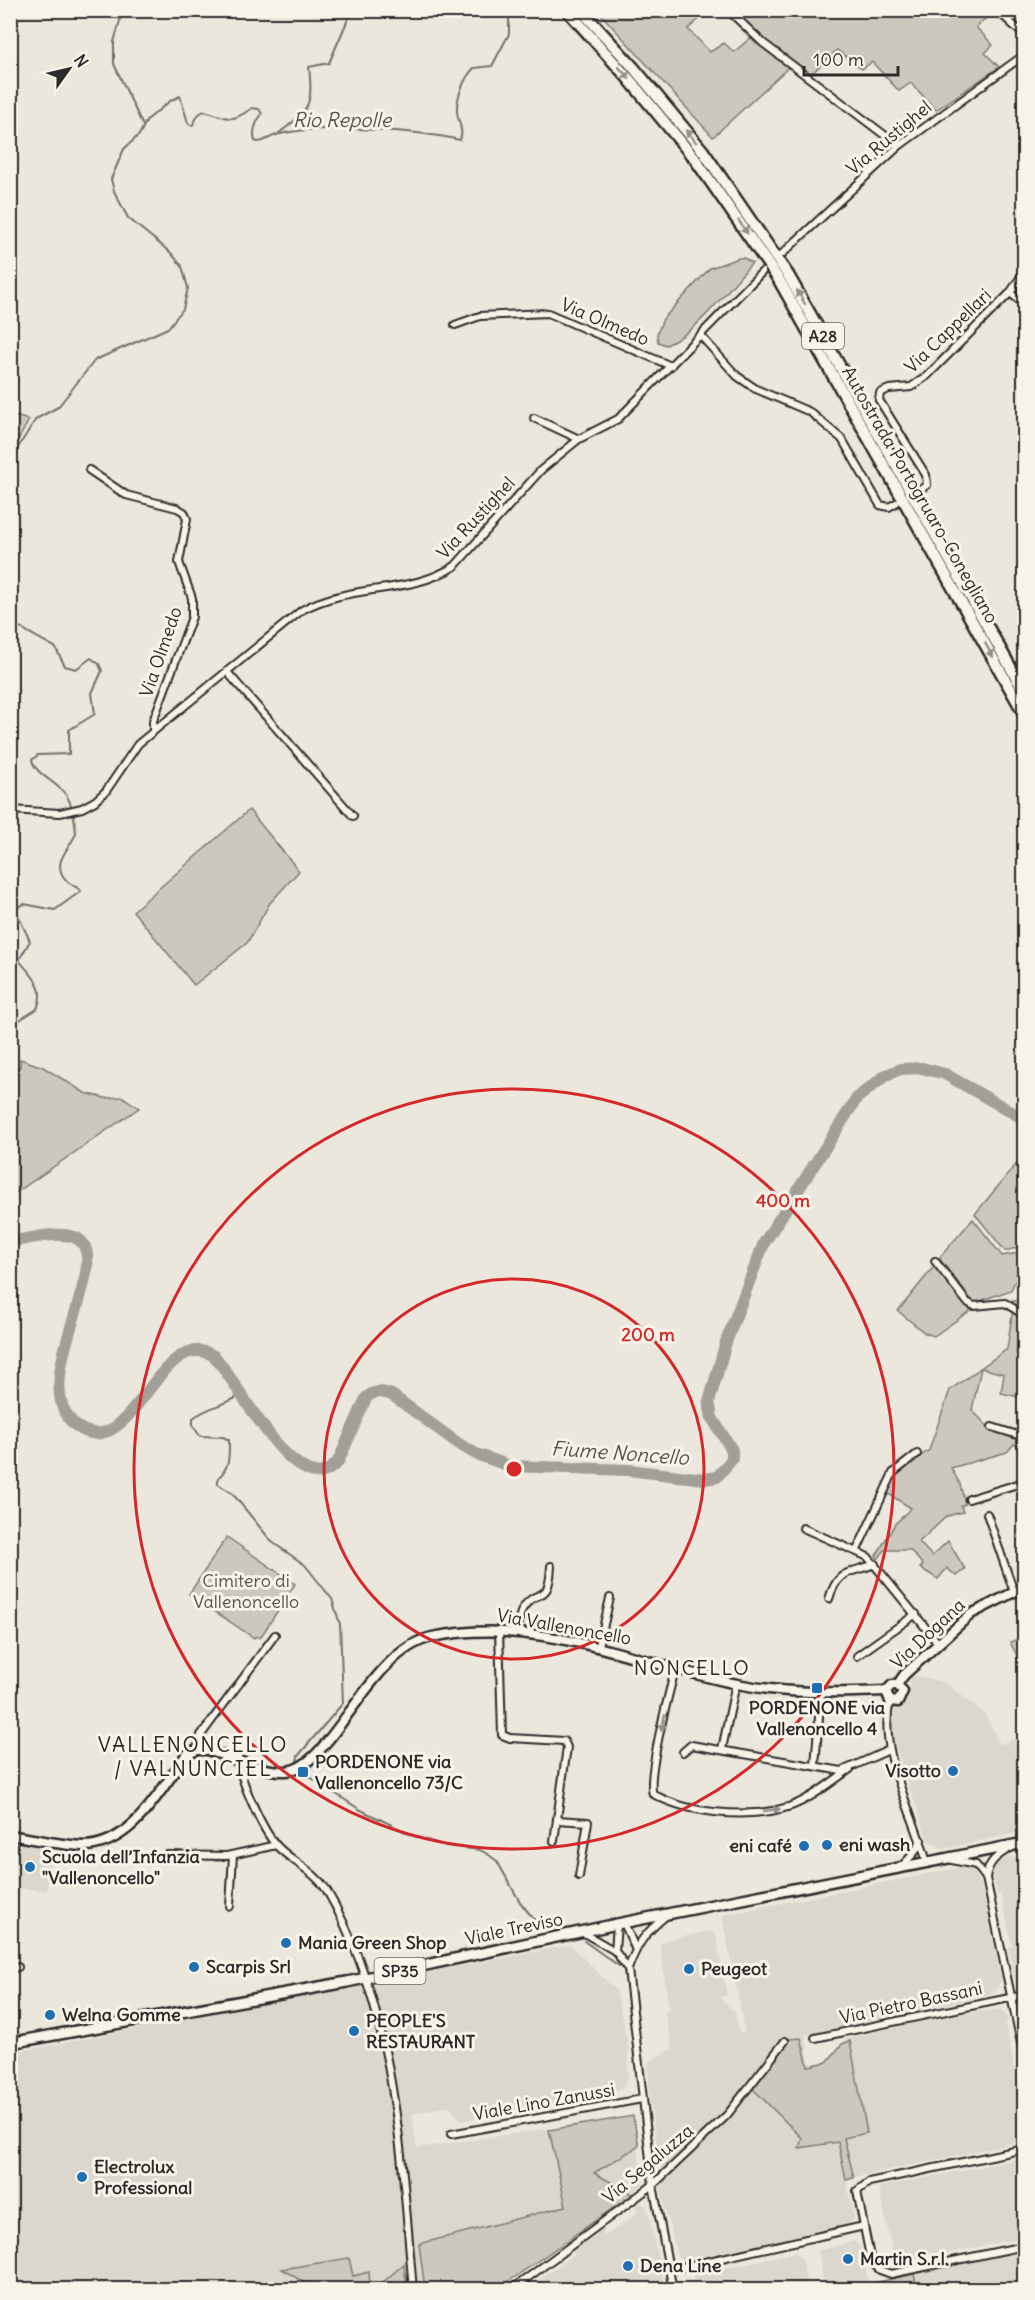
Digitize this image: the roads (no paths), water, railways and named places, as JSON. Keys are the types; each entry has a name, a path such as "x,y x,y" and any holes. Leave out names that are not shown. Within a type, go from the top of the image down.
{"highway":[{"name":"Autostrada Portogruaro-Conegliano","path":"567,10 628,78 695,159 779,280 1012,679 1024,691"},
{"name":"Autostrada Portogruaro-Conegliano","path":"581,10 633,67 703,151 788,275 1012,679 1024,713"}],"main road":[{"name":"Viale Treviso","path":"10,2043 367,1977 667,1914 1020,1844"}],"street":[{"path":"728,10 763,43 899,146"},
{"path":"997,10 1024,35"},
{"name":"Via Rustighel","path":"782,254 899,146 1024,55"},
{"name":"Via Rustighel","path":"10,810 68,811 95,801 106,791 138,744 153,730 228,673 302,610 318,601 413,585 438,577 455,566 541,470 579,440 618,419 762,272"},
{"name":"Via Cappellari","path":"917,492 927,485 926,475 879,396 890,389 911,387 927,376 1010,293 1024,273"},
{"name":"Via Cappellari","path":"1010,293 1024,304"},
{"name":"Via Olmedo","path":"455,325 480,316 548,313 671,366"},
{"path":"701,336 737,376 756,389 810,412 822,425 842,439 880,505 889,507 896,503"},
{"path":"534,418 579,440"},
{"name":"Via Olmedo","path":"89,470 126,495 177,508 184,512 187,519 179,562 192,598 192,617 153,721 153,730"},
{"path":"228,673 353,816"},
{"path":"935,1261 967,1302 974,1306 1005,1303 1024,1315"},
{"path":"992,1427 1024,1437"},
{"path":"857,1550 893,1473 917,1454"},
{"path":"969,1499 1024,1482"},
{"path":"987,1514 1014,1592"},
{"path":"803,1528 857,1550 875,1564 938,1643"},
{"path":"829,1599 835,1581 840,1576 875,1564"},
{"path":"516,1632 524,1606 545,1593 550,1586 551,1566"},
{"name":"Via Dogana","path":"897,1685 903,1691 903,1697 898,1702 890,1701 886,1691 892,1685 897,1685 938,1643 971,1614 1024,1587"},
{"path":"599,1646 610,1598"},
{"path":"857,1656 916,1614"},
{"path":"499,1630 502,1735 510,1738 564,1741 567,1747 554,1841"},
{"name":"Via Vallenoncello","path":"197,1750 238,1758 276,1771 294,1770 319,1750 380,1671 405,1647 430,1638 459,1632 499,1630 599,1646 736,1683 820,1694 886,1691"},
{"path":"10,1835 84,1846 119,1835 139,1818 186,1755 197,1750 201,1735 275,1635"},
{"path":"676,1666 650,1788 652,1794 681,1805 716,1811 741,1812 789,1807 850,1769 889,1750"},
{"path":"722,1749 736,1683"},
{"path":"815,1765 820,1694"},
{"path":"890,1701 887,1710 889,1750 921,1839 927,1863"},
{"path":"683,1752 691,1745 842,1771 850,1769"},
{"path":"238,1758 256,1809 276,1845 322,1883 367,1977 396,2101 414,2289"},
{"path":"557,1820 588,1822 579,1876"},
{"path":"900,1868 915,1852 921,1839"},
{"path":"986,1878 988,1868 995,1858 1020,1844"},
{"path":"167,1855 203,1858 233,1855 276,1845"},
{"path":"979,1867 981,1853"},
{"path":"981,1853 988,1868"},
{"path":"230,1906 233,1855"},
{"path":"947,1859 972,1863 979,1867 986,1878 1024,2057"},
{"name":"Viale Lino Zanussi","path":"667,1914 645,1934 635,1948 628,1969 653,2185 673,2289"},
{"path":"620,1924 635,1948"},
{"path":"615,1951 620,1924"},
{"name":"Viale Lino Zanussi","path":"581,1932 615,1951 628,1969"},
{"path":"10,1969 18,1966"},
{"name":"Via Pietro Bassani","path":"815,2038 1024,1995"},
{"name":"Via Segaluzza","path":"511,2289 653,2185 727,2115 785,2041"},
{"name":"Viale Lino Zanussi","path":"451,2134 642,2099"},
{"path":"1024,2149 863,2185 857,2191 871,2262 880,2270 891,2274 1024,2246"},
{"path":"669,2270 864,2226"}],"waterway":[{"path":"123,10 114,42 114,64 143,126"},
{"path":"279,133 303,112 309,98 309,67 329,63 352,10"},
{"name":"Rio Repolle","path":"10,460 36,419 58,407 95,360 168,328 183,309 188,288 182,266 171,253 128,218 114,191 111,179 124,149 139,135 147,120 170,101 180,96 188,123 192,126 199,114 204,111 233,118 252,108 259,109 262,114 254,130 255,141 258,142 277,135 320,129 395,131 460,140 461,129 457,107 461,88 474,68 492,66 509,34 509,10"},
{"name":"Rio Repolle","path":"10,620 55,647 65,666 76,669 91,658 99,664 102,671 92,693 95,714 69,730 69,754 38,755 32,760 37,770 62,791 70,803 76,833 63,855 60,867 66,880 81,891 55,910 24,904 18,907 17,913 30,941 19,960 33,976 39,988 40,1001 37,1009 10,1026"},
{"name":"Fiume Noncello","path":"10,1242 42,1236 67,1235 74,1237 86,1249 87,1269 63,1356 59,1386 64,1411 81,1429 100,1433 117,1426 162,1373 178,1358 195,1351 214,1356 262,1426 293,1460 308,1470 323,1472 338,1462 366,1398 378,1392 392,1395 476,1454 510,1466 628,1470 704,1479 717,1477 732,1459 732,1450 712,1418 709,1402 726,1342 764,1243 857,1098 886,1075 901,1069 922,1068 945,1074 1024,1119"},
{"path":"240,1396 193,1418 193,1426 200,1436 223,1437 229,1440 228,1461 225,1470 218,1478 218,1484 232,1493 272,1542 305,1565 332,1599 340,1624 343,1703 298,1756 297,1762"},
{"path":"304,1773 359,1809 414,1836 446,1846 480,1850 489,1855 497,1861 520,1902 541,1928 558,1933"},
{"path":"584,1941 619,1966"}],"place":[{"name":"PORDENONE via Vallenoncello 4","path":"817,1688"},
{"name":"Visotto","path":"953,1771"},
{"name":"PORDENONE via Vallenoncello 73/C","path":"303,1772"},
{"name":"eni wash","path":"827,1845"},
{"name":"eni café","path":"804,1846"},
{"name":"Scuola dell’Infanzia \"Vallenoncello\"","path":"30,1867"},
{"name":"Mania Green Shop","path":"286,1943"},
{"name":"Scarpis Srl","path":"194,1967"},
{"name":"Peugeot","path":"689,1969"},
{"name":"Welna Gomme","path":"50,2015"},
{"name":"PEOPLE'S RESTAURANT","path":"354,2031"},
{"name":"Electrolux Professional","path":"82,2177"},
{"name":"Martin S.r.l.","path":"848,2259"},
{"name":"Dena Line","path":"628,2266"}],"district":[{"name":"NONCELLO","path":"692,1668"},
{"name":"VALLENONCELLO / VALNUNCIEL","path":"193,1757"}],"park label":[{"name":"Cimitero di Vallenoncello","path":"246,1591"}]}
